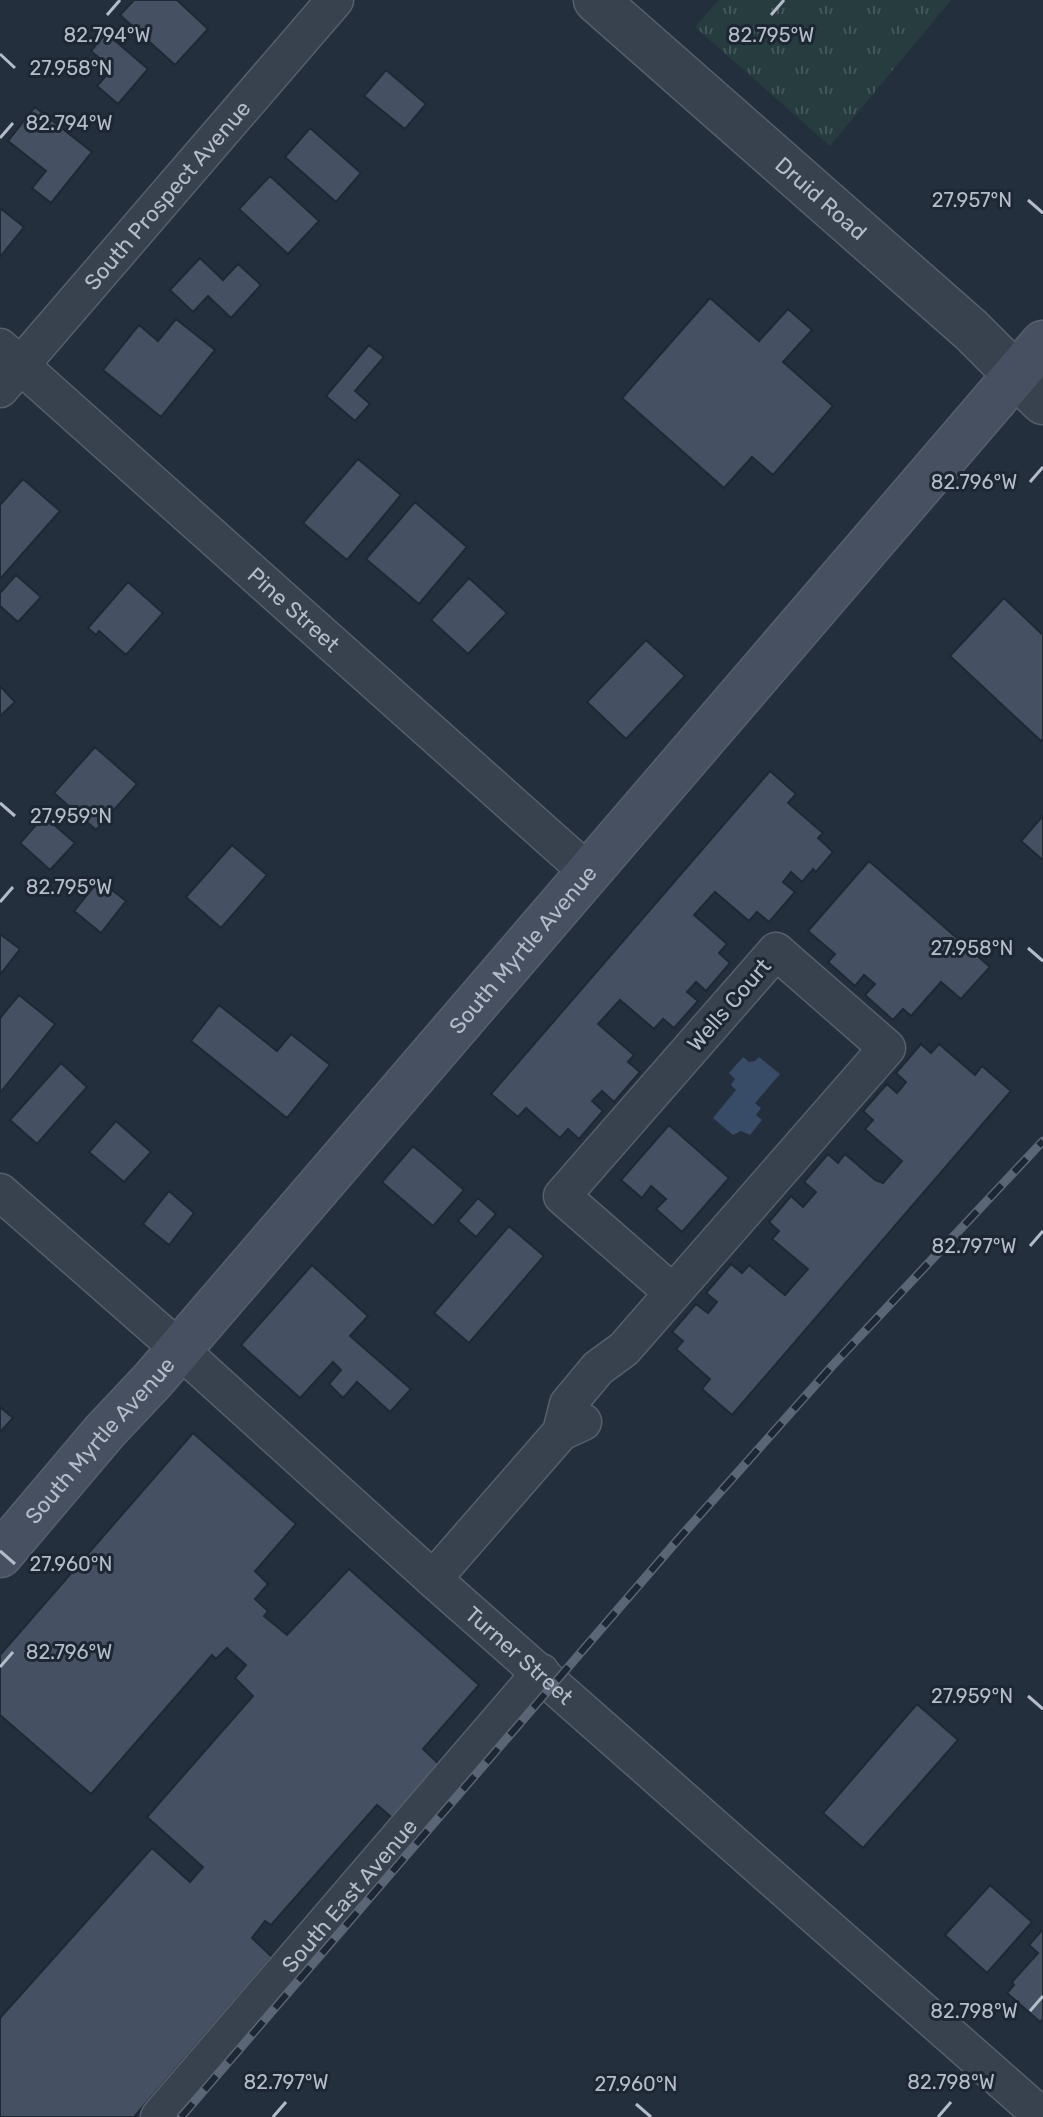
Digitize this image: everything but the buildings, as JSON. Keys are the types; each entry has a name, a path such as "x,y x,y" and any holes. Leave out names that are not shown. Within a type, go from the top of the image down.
{"main road":[{"name":"South Myrtle Avenue","path":"0,1555 588,872 1034,373"}],"street":[{"name":"South Prospect Avenue","path":"7,367 335,0"},
{"name":"Druid Road","path":"596,0 971,330 1034,373"},
{"name":"Pine Street","path":"7,367 588,872"},
{"name":"Wells Court","path":"433,1579 561,1432 568,1404 598,1368 624,1349 887,1048 776,951 562,1196 672,1292"},
{"name":"Turner Street","path":"0,1192 1043,2117"},
{"name":"South East Avenue","path":"159,2117 541,1672"}],"green space":[{"path":"719,0 951,0 830,146 695,27"}],"water":[{"path":"743,1057 749,1062 759,1057 780,1074 755,1103 761,1108 756,1115 762,1120 750,1135 741,1131 733,1135 713,1118 736,1090 731,1085 735,1079 729,1073"}],"railway":[{"path":"181,2117 675,1543 833,1365 1043,1141"}]}
